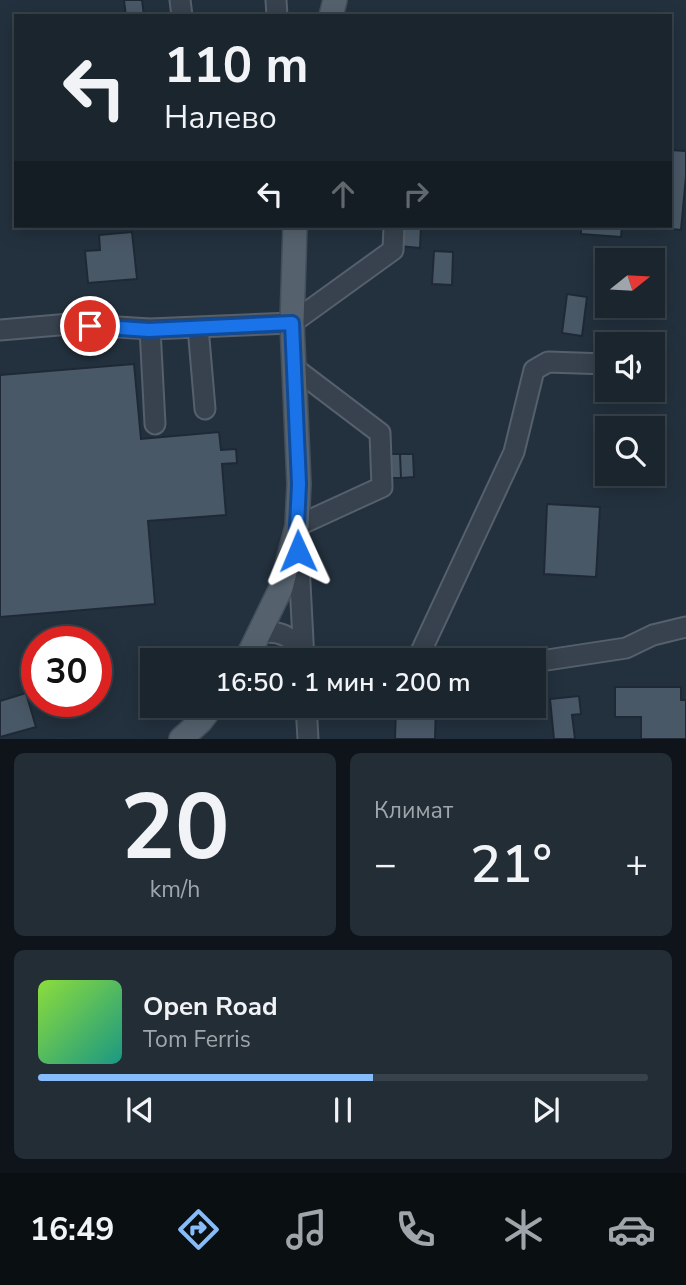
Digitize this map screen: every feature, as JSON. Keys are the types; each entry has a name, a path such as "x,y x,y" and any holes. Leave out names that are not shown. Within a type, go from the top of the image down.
{"main road":[{"path":"252,648 281,588 297,526 299,484 292,323 295,228"},
{"path":"181,739 203,718"}],"street":[{"path":"0,330 70,324 149,330 292,323 393,250 394,228"},
{"path":"198,327 205,409"},
{"path":"149,330 155,424"},
{"path":"423,648 514,452 534,370 548,362 595,364"},
{"path":"293,367 380,433 382,487 297,526 303,648"},
{"path":"546,660 626,648 653,635 686,627"},
{"path":"260,633 279,632 291,638 298,648"},
{"path":"307,718 308,739"}],"building":[{"path":"124,0 142,0 144,14 126,14"},
{"path":"672,150 686,151 681,230 662,228 672,228"},
{"path":"401,228 421,228 420,248 399,246"},
{"path":"581,228 622,228 621,237 581,234"},
{"path":"132,232 137,279 88,283 85,251 100,250 99,235"},
{"path":"434,251 453,252 452,285 432,284"},
{"path":"567,294 587,297 582,336 562,333"},
{"path":"134,364 141,439 219,432 221,450 236,449 237,463 222,464 226,515 148,521 155,604 0,617 0,375"},
{"path":"374,454 400,454 401,478 375,478"},
{"path":"400,454 413,454 414,477 401,478"},
{"path":"547,504 600,507 596,577 544,574"},
{"path":"615,687 681,687 681,700 686,700 686,739 641,739 641,717 615,717"},
{"path":"21,695 21,717 33,717 36,727 0,737 0,701"},
{"path":"579,696 581,714 572,715 575,739 554,739 550,699"},
{"path":"396,718 436,718 435,739 395,739"}],"route":[{"path":"90,326 149,330 292,323 299,484 298,551"}]}
